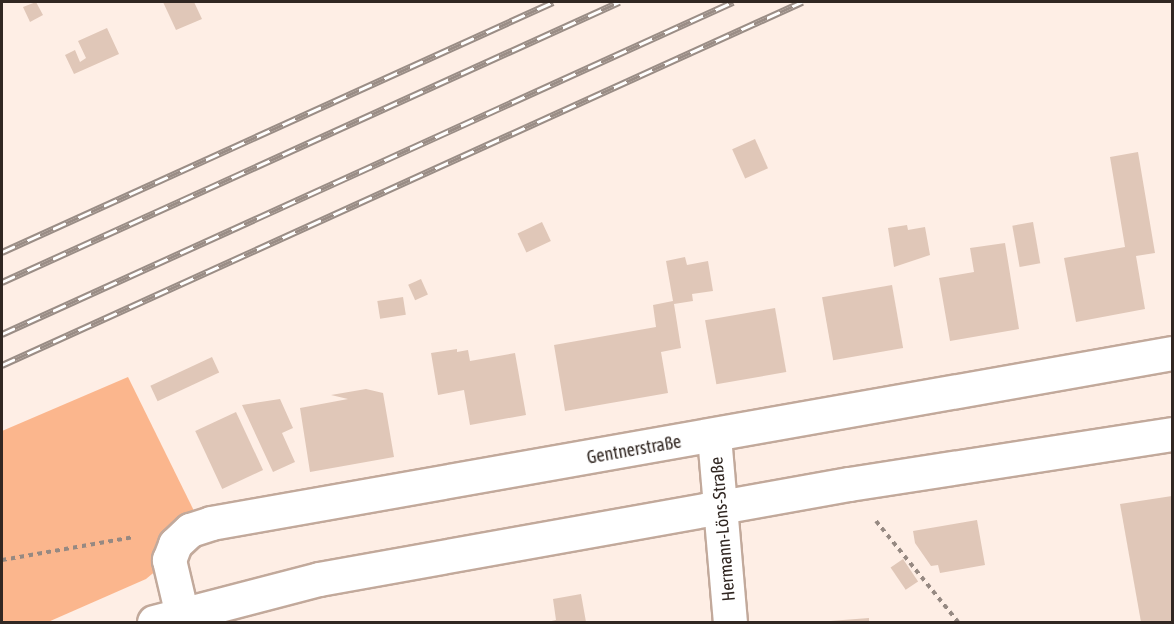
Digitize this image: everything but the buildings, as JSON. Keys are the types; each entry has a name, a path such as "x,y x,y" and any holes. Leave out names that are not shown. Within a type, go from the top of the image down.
{"street":[{"name":"Gentnerstraße","path":"1173,353 190,530 175,544 169,560 168,619 319,579 849,484 1173,434"},
{"name":"Hermann-Löns-Straße","path":"714,436 722,507 730,622"}],"path":[{"path":"849,484 958,622"},
{"path":"2,560 141,536"}],"shaded area":[{"path":"128,377 199,521 169,560 146,579 48,622 2,622 2,431"}],"railway":[{"path":"2,252 553,2"},
{"path":"2,282 619,2"},
{"path":"2,334 733,2"},
{"path":"2,365 802,2"}]}
